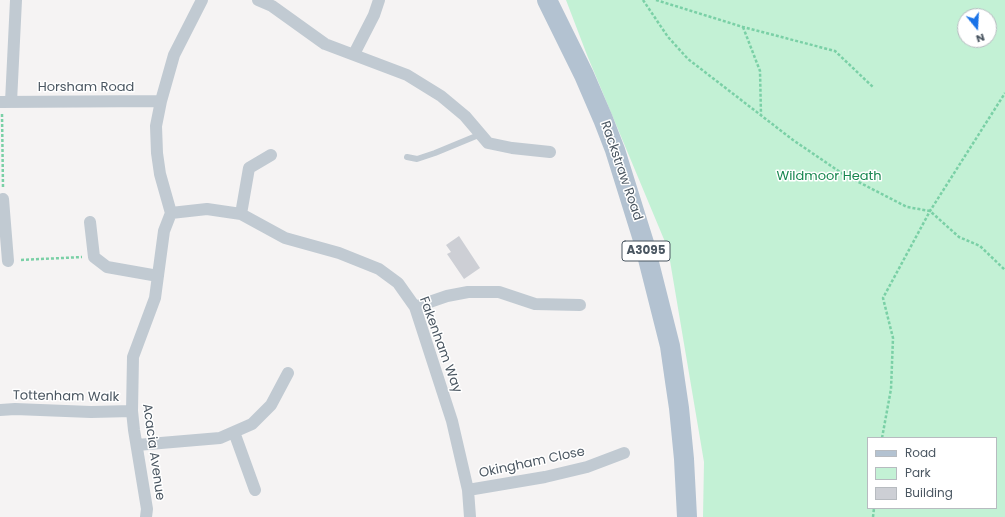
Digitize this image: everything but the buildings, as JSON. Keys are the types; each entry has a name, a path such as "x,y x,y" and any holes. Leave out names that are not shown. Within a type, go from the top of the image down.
{"main road":[{"name":"Rackstraw Road","path":"547,0 581,69 603,119 615,150 644,243 671,353 679,408 688,517"}],"street":[{"path":"4,102 16,0"},
{"path":"171,213 160,174 156,153 156,126 161,101 174,56 202,0"},
{"path":"258,0 272,6 325,44 407,75 441,96 465,116 488,143 512,148 550,152"},
{"path":"354,54 374,15 379,0"},
{"name":"Horsham Road","path":"4,102 161,101"},
{"path":"241,214 248,168 271,156"},
{"path":"3,200 3,235 8,261"},
{"name":"Fakenham Way","path":"171,213 207,209 241,214 285,238 339,253 379,269 398,283 415,307 452,421 468,490 470,517"},
{"name":"Acacia Avenue","path":"146,517 147,509 132,411 133,357 155,298 164,231 171,213"},
{"path":"90,222 94,256 107,267 158,276"},
{"path":"415,307 448,296 468,292 499,292 536,304 580,305"},
{"path":"136,445 220,438 252,424 271,405 288,372"},
{"name":"Tottenham Walk","path":"0,410 15,409 91,412 132,411"},
{"path":"234,432 255,490"},
{"name":"Okingham Close","path":"468,490 544,477 580,469 624,453"}],"lane":[{"path":"407,157 416,158 435,153 481,134"}],"path":[{"path":"643,0 668,37 688,59 793,140 843,174 907,207 930,212 960,236 980,246 1005,270"},
{"path":"656,0 743,27 835,51 874,88"},
{"path":"743,27 760,71 761,116"},
{"path":"882,437 891,388 893,338 883,298 930,212 1005,93"},
{"path":"3,200 4,102"},
{"path":"8,261 94,256"}],"green space":[{"name":"Wildmoor Heath","path":"566,0 1005,0 1005,517 703,517 704,462 668,249 587,55"}]}
